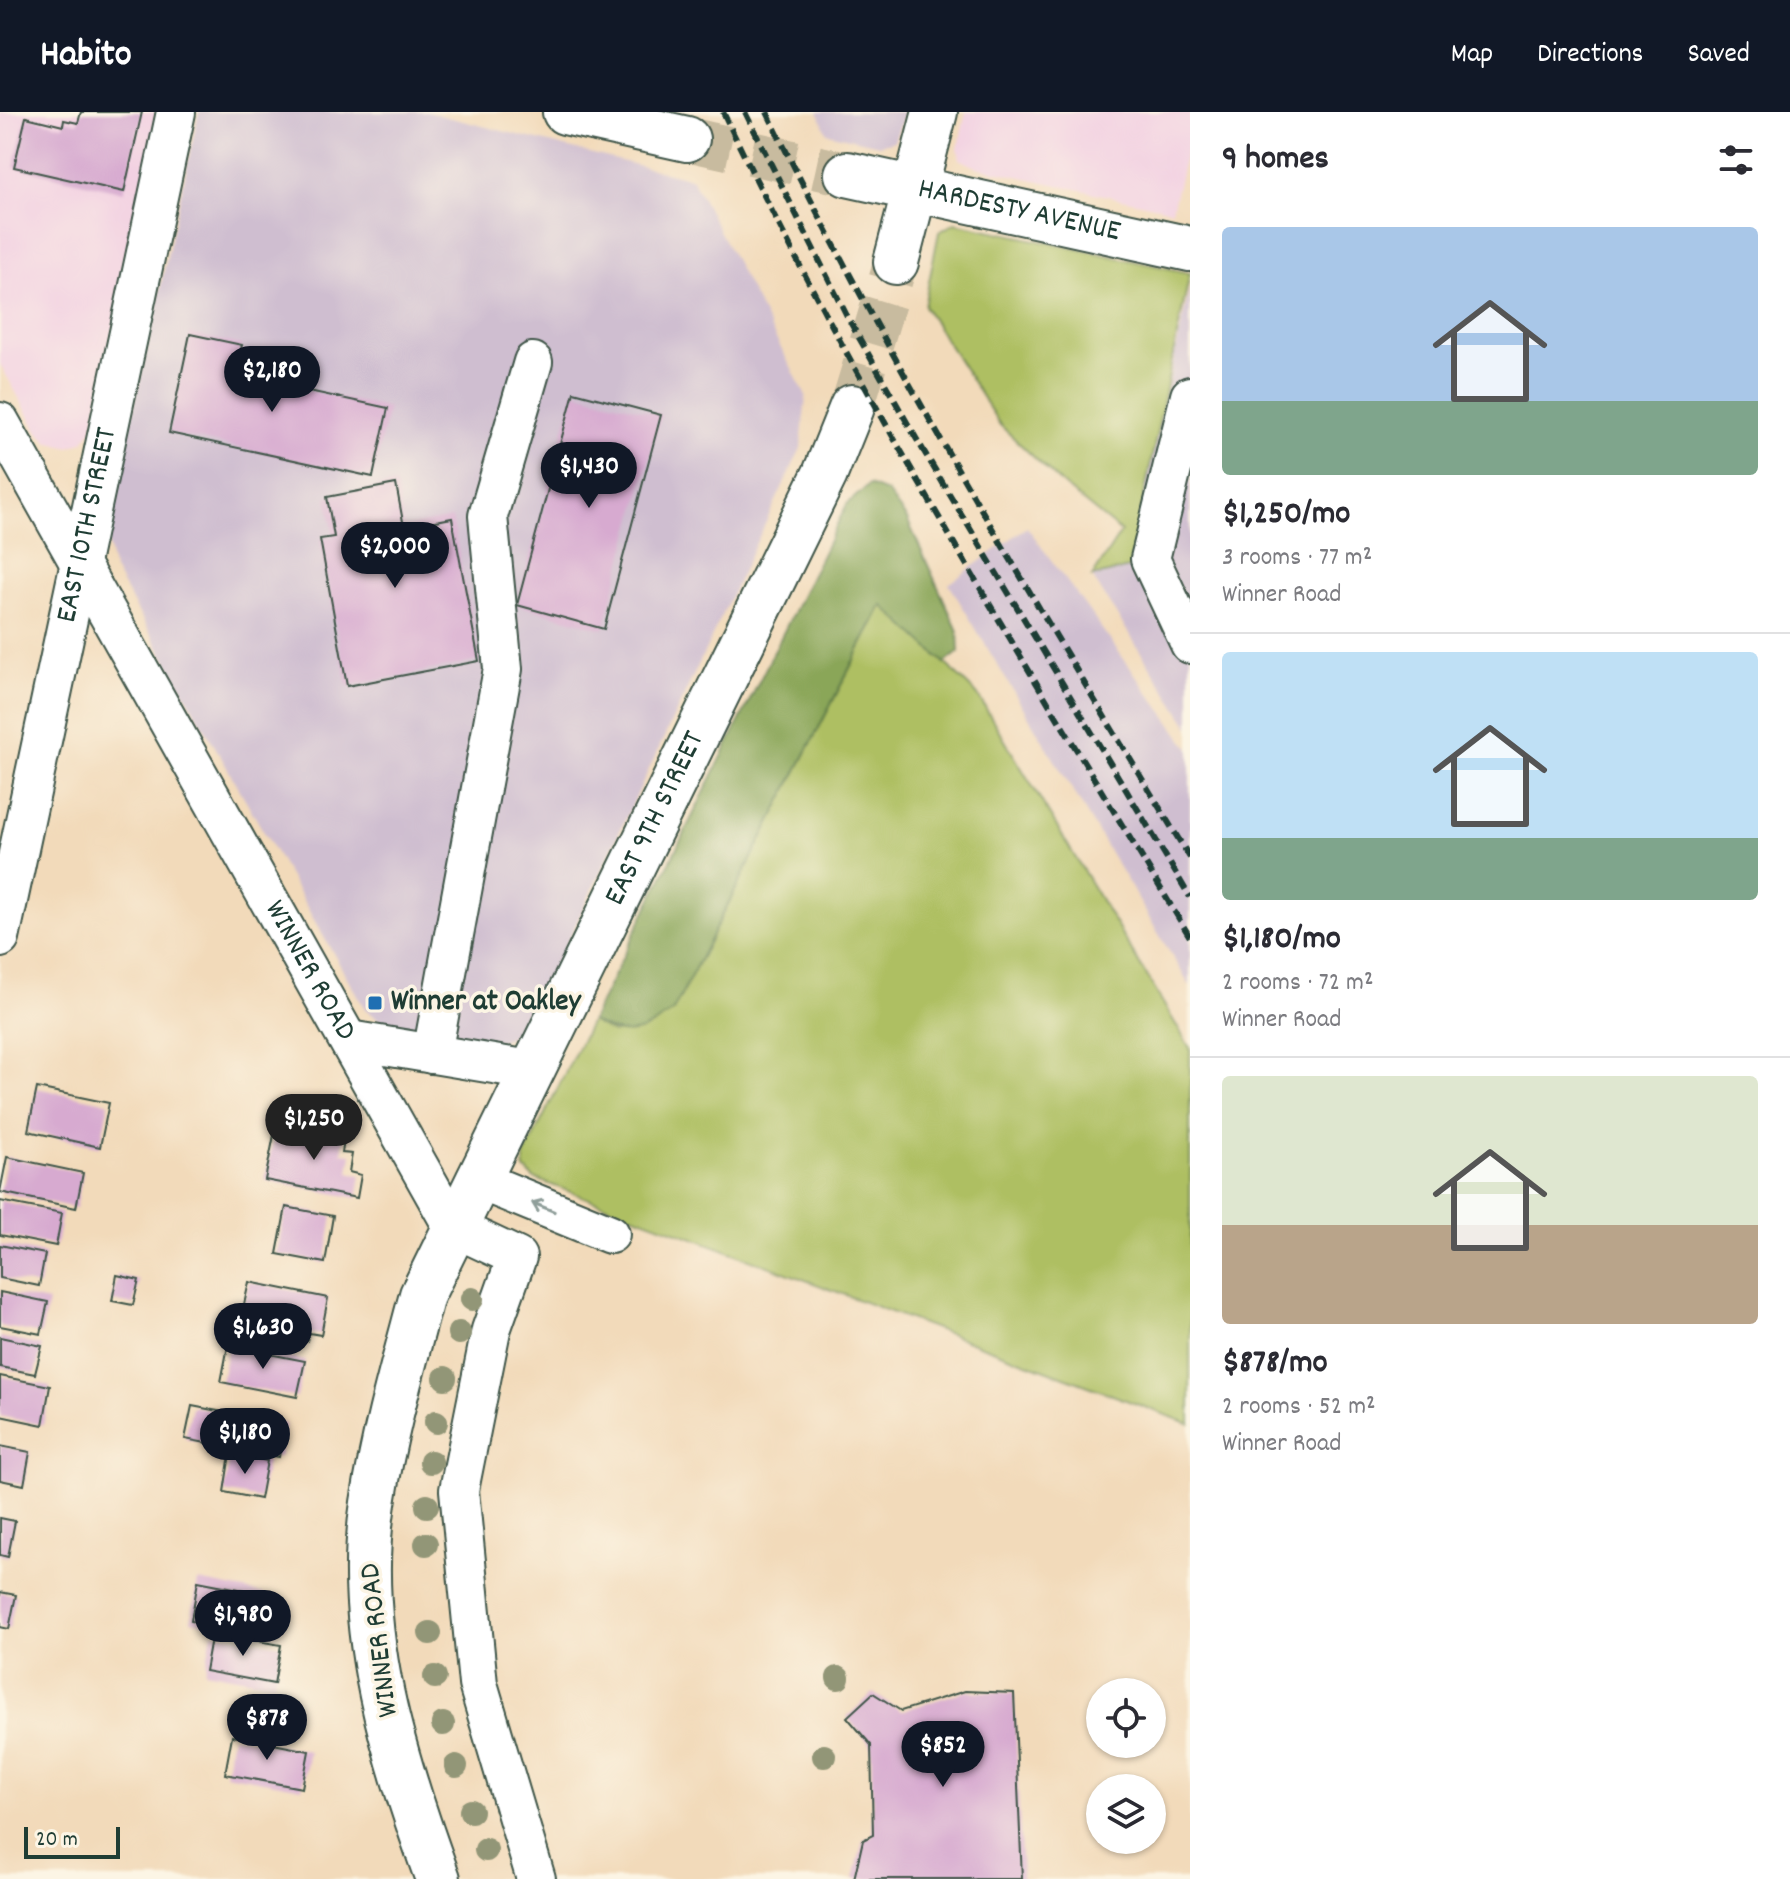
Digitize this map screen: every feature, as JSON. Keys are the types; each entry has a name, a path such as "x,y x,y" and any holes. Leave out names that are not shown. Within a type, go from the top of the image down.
{"main road":[{"path":"565,112 687,139"},
{"path":"896,262 935,112"},
{"name":"HARDESTY AVENUE","path":"847,174 1190,249"},
{"name":"EAST 9TH STREET","path":"453,1227 825,474 852,407"},
{"name":"WINNER ROAD","path":"438,1879 406,1792 380,1683 369,1588 373,1506 394,1398 422,1295 453,1227"}],"street":[{"name":"EAST 10TH STREET","path":"0,938 176,112"},
{"path":"432,1054 503,669 488,516 533,362"},
{"path":"1187,636 1150,559 1190,396"},
{"name":"WINNER ROAD","path":"0,422 453,1227"},
{"path":"349,1040 530,1070"},
{"path":"476,1179 610,1234"},
{"path":"453,1227 517,1257 491,1330 459,1490 478,1684 536,1879"}],"shaded area":[{"path":"0,112 163,112 92,430 84,441 70,447 48,442 37,430 0,364"},
{"path":"199,112 427,112 692,179 806,396 801,448 537,1006 516,1033 492,1045 389,1027 365,1009 113,568 106,533"},
{"path":"818,112 905,112 894,141 879,145 827,133"},
{"path":"966,112 1190,112 1190,136 1172,210 976,167 960,159 958,149"},
{"path":"1190,286 1190,728 1092,577 1129,567"},
{"path":"1027,527 1190,749 1190,986 949,584"}],"green space":[{"path":"955,223 1190,273 1129,568 1092,577 1121,532 1063,485 1000,425 924,306 939,232"},
{"path":"869,485 887,492 907,519 958,631 959,652 945,663 882,605 673,1011 643,1030 634,1032 615,1031 591,1021 847,504"},
{"path":"883,604 977,694 1190,1048 1190,1424 533,1178 524,1168 524,1156 591,1021 613,1033 673,1011"}],"building":[{"path":"81,112 142,112 124,192 14,167 26,117 63,126 64,120 78,123"},
{"path":"190,334 242,345 235,375 388,408 373,477 169,433"},
{"path":"574,392 661,415 604,629 517,605"},
{"path":"396,484 404,527 452,518 479,661 347,686 320,539 334,537 327,497"},
{"path":"37,1088 109,1103 100,1147 28,1131"},
{"path":"307,1124 345,1131 342,1153 352,1154 349,1172 361,1175 357,1198 265,1180 274,1135 303,1141"},
{"path":"7,1157 83,1173 76,1208 0,1192"},
{"path":"0,1201 62,1213 56,1246 0,1235"},
{"path":"286,1207 333,1216 325,1263 277,1254"},
{"path":"0,1245 45,1254 39,1286 0,1278"},
{"path":"117,1275 139,1280 133,1305 112,1301"},
{"path":"249,1282 328,1298 321,1335 309,1333 307,1341 239,1327"},
{"path":"0,1292 48,1302 41,1334 0,1326"},
{"path":"0,1337 42,1346 35,1374 0,1367"},
{"path":"228,1346 305,1361 297,1397 221,1382"},
{"path":"0,1376 50,1386 43,1425 0,1416"},
{"path":"192,1406 285,1424 279,1457 185,1439"},
{"path":"0,1446 30,1452 24,1485 0,1480"},
{"path":"230,1454 267,1461 260,1499 224,1492"},
{"path":"0,1518 15,1521 8,1557 0,1555"},
{"path":"198,1581 265,1594 258,1633 191,1621"},
{"path":"0,1592 16,1595 9,1629 0,1627"},
{"path":"212,1633 281,1645 274,1684 205,1671"},
{"path":"965,1691 1014,1693 1022,1879 854,1879 863,1840 873,1835 871,1745 847,1717 873,1693 901,1711"},
{"path":"232,1736 309,1751 302,1788 225,1774"}],"tunnel":[{"path":"687,139 847,174"},
{"path":"852,407 896,262"}],"railway":[{"path":"723,112 831,323 946,530 1190,937"},
{"path":"745,112 849,320 1190,897"},
{"path":"767,112 917,397 1190,858"}],"place":[{"name":"Winner at Oakley","path":"375,1003"}]}
